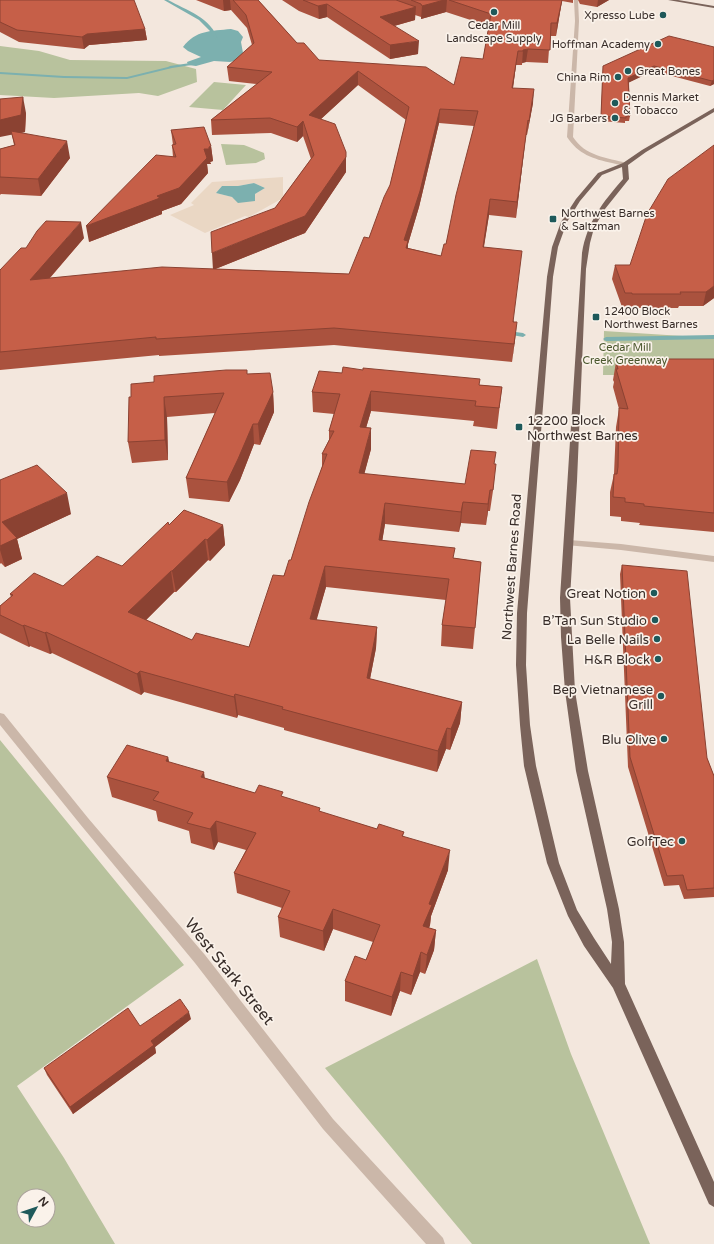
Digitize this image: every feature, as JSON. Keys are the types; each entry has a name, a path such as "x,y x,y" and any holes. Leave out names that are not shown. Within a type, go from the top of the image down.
{"main road":[{"path":"670,0 714,7"},
{"path":"702,0 714,2"},
{"path":"625,164 644,151 714,110"},
{"name":"Northwest Barnes Road","path":"618,984 618,942 613,909 582,771 570,691 566,614 581,280 586,246 591,228 611,197 626,179 625,164 600,174 588,187 564,222 555,247 550,277 522,613 521,665 525,725 530,766 553,863 576,918 589,942 618,984 714,1199"}],"street":[{"path":"576,0 577,21 570,137 576,147 581,150 599,158 625,164"},
{"path":"569,543 621,547 714,559"},
{"name":"West Stark Street","path":"0,716 84,822 200,959 328,1124 437,1244"}],"green space":[{"path":"0,46 39,51 70,60 166,61 196,69 197,82 158,96 139,93 54,98 0,95"},
{"path":"214,82 246,85 223,110 189,107"},
{"path":"221,144 244,145 264,153 265,159 256,163 226,165"},
{"name":"Cedar Mill Creek Greenway","path":"604,331 714,338 714,375 603,375"},
{"path":"0,740 184,965 17,1086 64,1158 115,1244 0,1244"},
{"path":"537,959 571,1054 650,1244 472,1244 325,1068"}],"shaded area":[{"path":"283,177 283,198 249,217 245,216 205,233 170,215 194,205 191,203 212,182","holes":["254,183 265,188 255,194 254,201 237,201 232,197 216,193 222,186 238,186"]}],"water":[{"path":"231,29 238,31 243,37 241,42 243,53 238,60 230,62 214,61 196,66 188,65 187,62 201,57 183,47 188,41 204,32"},
{"path":"254,183 265,188 255,194 255,201 238,203 232,197 216,193 222,186 238,186"}],"building":[{"path":"0,0 134,0 145,29 87,34 82,37 17,30 0,22"},
{"path":"233,0 258,0 297,43 304,43 319,60 426,67 454,85 461,57 483,59 491,14 449,0 562,0 557,23 551,23 550,50 528,49 518,51 512,88 534,89 529,121 528,120 517,202 490,199 483,247 522,251 513,322 517,322 514,344 334,328 156,339 156,337 0,352 0,270 21,248 26,248 37,231 46,221 81,222 30,280 162,267 349,274 364,237 369,238 390,185 409,107 358,71 309,115 335,124 346,152 346,157 305,216 212,253 211,232 275,208 314,155 303,121 297,127 270,118 211,120 272,72 227,67 254,43 246,15","holes":["440,109 478,111 456,195 446,244 444,244 441,256 406,248 408,241 404,240 420,191"]},
{"path":"303,0 396,0 416,7 380,17 419,41 390,45 327,4 318,6"},
{"path":"411,0 444,0 422,6 421,4"},
{"path":"669,36 714,47 714,80 712,81 654,66 628,78 630,116 626,116 626,118 601,116 603,66"},
{"path":"23,97 21,115 0,120 0,99"},
{"path":"204,127 211,146 209,149 204,149 207,158 179,188 157,196 160,198 86,226 156,155 176,157 172,145 176,144 171,130"},
{"path":"11,131 67,141 38,179 0,177 0,149 15,145"},
{"path":"714,145 714,286 706,292 680,292 681,294 625,293 615,265 630,265 647,214 668,179"},
{"path":"714,359 714,513 644,506 644,504 625,502 625,498 613,497 614,474 617,474 618,467 619,408 628,409 616,369 618,369 616,362 632,363 632,360"},
{"path":"343,367 363,370 363,368 480,379 479,385 502,387 499,408 475,406 476,401 371,391 360,427 371,428 359,473 465,484 471,450 496,452 493,490 490,490 488,504 463,502 461,512 385,503 379,540 455,548 453,558 481,562 475,628 442,625 449,579 325,566 310,619 377,627 367,678 462,702 451,729 447,728 438,751 282,709 283,707 235,694 234,697 140,671 137,674 46,632 45,633 24,625 23,626 0,615 0,606 13,595 10,594 34,573 63,586 97,556 122,566 168,522 169,525 184,510 223,525 207,540 205,539 128,612 192,640 196,633 249,647 273,575 284,576 289,560 291,560 309,502 327,454 322,454 334,431 329,431 340,394 312,392 319,371 342,373"},
{"path":"226,370 247,370 247,374 270,373 273,392 258,424 253,424 227,482 186,478 224,393 164,397 165,440 128,442 129,397 131,397 131,384 154,382 154,376"},
{"path":"37,465 67,493 2,522 17,538 0,546 0,480"},
{"path":"622,565 687,571 707,758 714,776 714,888 687,890 683,875 667,876 630,757"},
{"path":"127,745 168,757 166,761 204,772 201,777 255,793 259,785 283,792 281,796 320,808 319,811 377,829 379,824 404,832 402,836 450,850 429,904 432,905 423,926 436,930 427,955 421,952 413,976 401,972 392,997 345,981 355,956 366,960 380,925 333,909 323,931 278,917 290,891 234,873 256,833 216,821 210,829 187,823 193,813 153,800 159,792 107,777"},
{"path":"180,999 189,1012 151,1041 154,1045 70,1107 44,1068 128,1008 140,1026"}],"waterway":[{"path":"166,0 201,19 212,30 217,39"},
{"path":"0,73 64,77 127,78 170,67 197,63"},
{"path":"508,333 523,335"},
{"path":"606,339 714,337"}],"place":[{"name":"Cedar Mill Landscape Supply","path":"494,12"},
{"name":"Xpresso Lube","path":"663,15"},
{"name":"Hoffman Academy","path":"658,44"},
{"name":"Great Bones","path":"628,71"},
{"name":"China Rim","path":"618,77"},
{"name":"Dennis Market & Tobacco","path":"615,103"},
{"name":"JG Barbers","path":"615,118"},
{"name":"Northwest Barnes & Saltzman","path":"553,219"},
{"name":"12400 Block Northwest Barnes","path":"596,317"},
{"name":"12200 Block Northwest Barnes","path":"519,427"},
{"name":"Great Notion","path":"654,593"},
{"name":"B’Tan Sun Studio","path":"655,620"},
{"name":"La Belle Nails","path":"657,639"},
{"name":"H&R Block","path":"658,659"},
{"name":"Bep Vietnamese Grill","path":"661,696"},
{"name":"Blu Olive","path":"664,739"},
{"name":"GolfTec","path":"682,841"}]}
